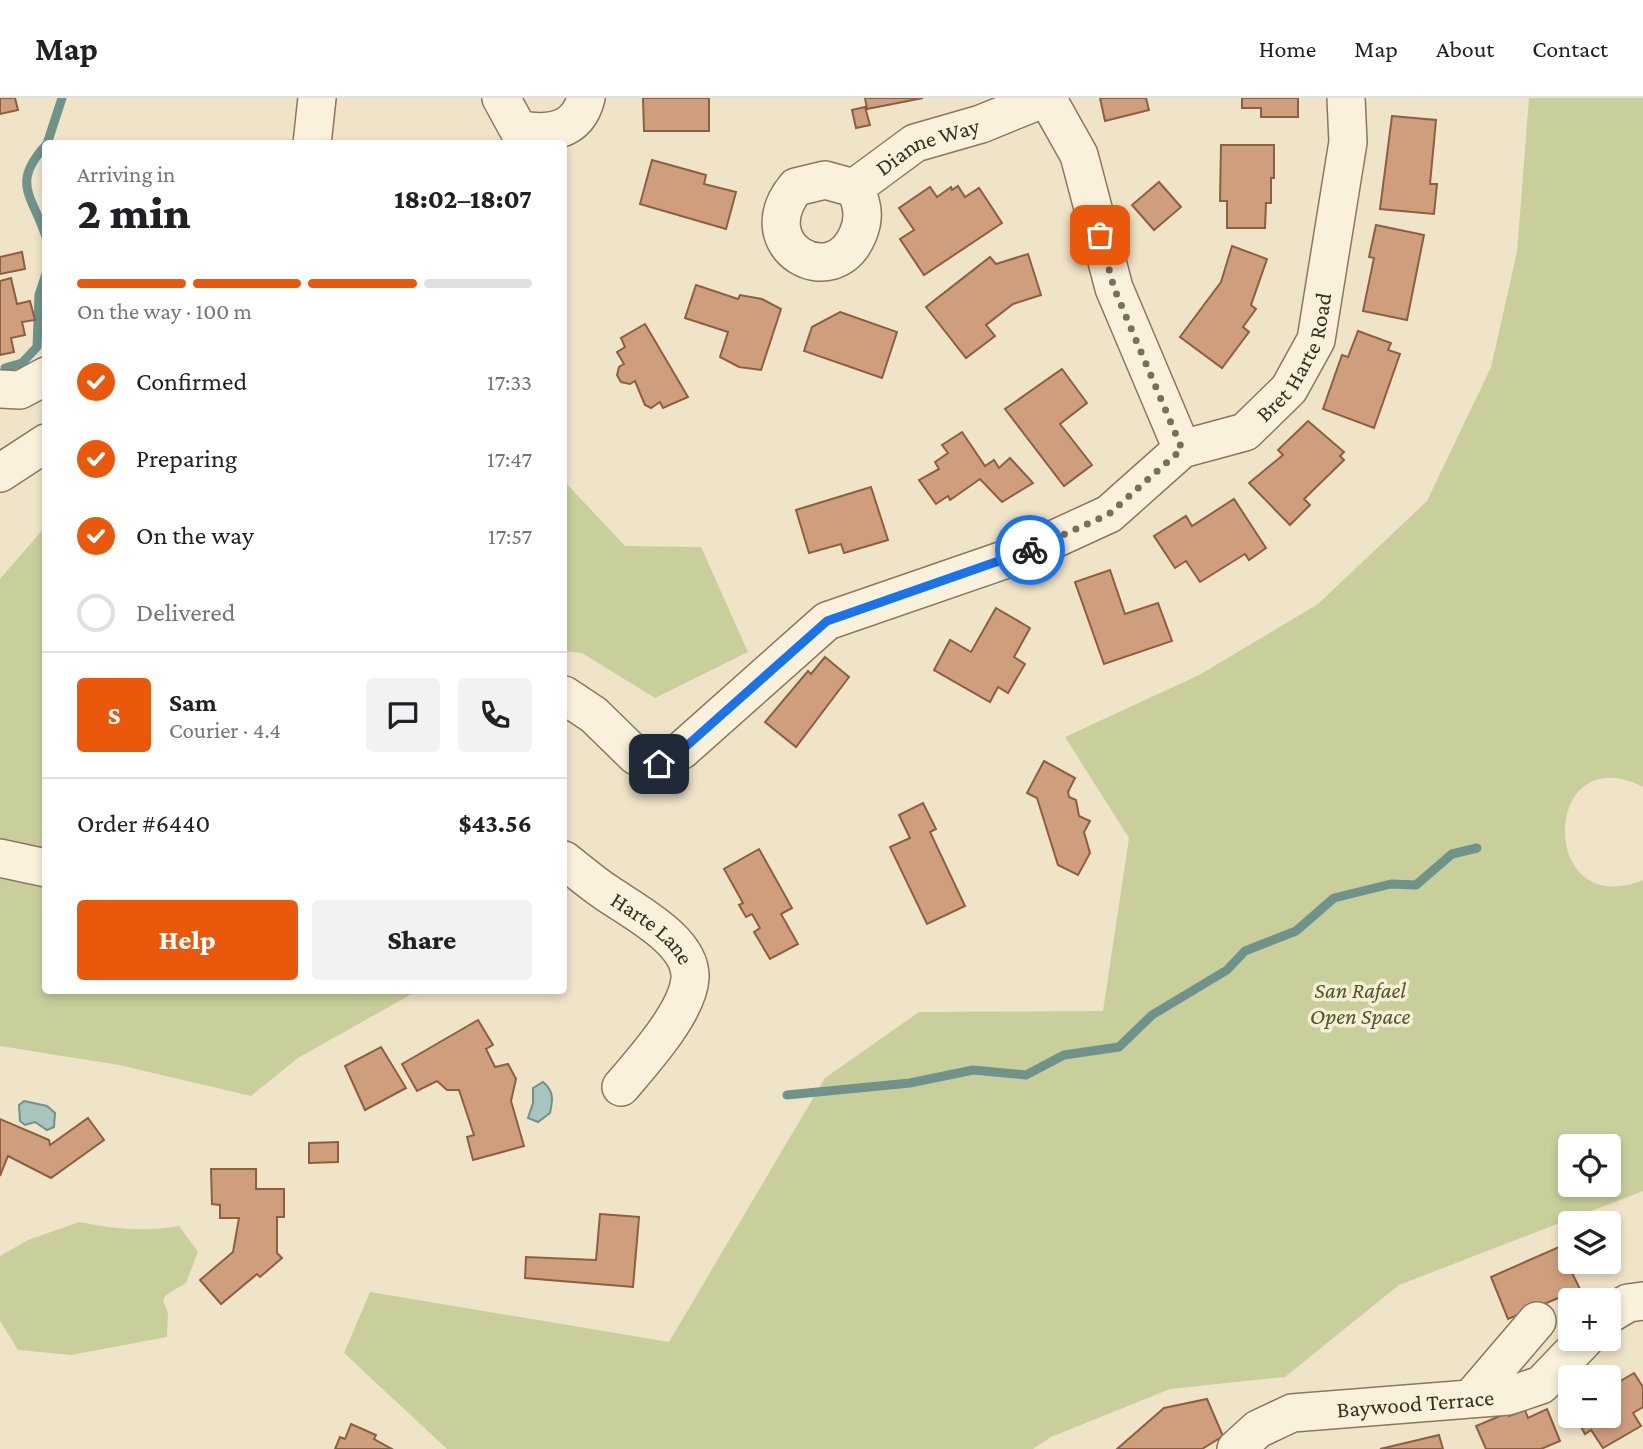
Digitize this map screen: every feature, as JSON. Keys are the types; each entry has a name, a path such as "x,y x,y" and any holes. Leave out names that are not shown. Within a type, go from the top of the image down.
{"street":[{"path":"312,140 317,98"},
{"path":"501,98 518,129 543,134 569,125 586,98"},
{"path":"1046,98 1079,155 1114,288 1182,449"},
{"name":"Dianne Way","path":"854,188 915,143 981,124 1046,98"},
{"name":"Bret Harte Road","path":"567,697 593,715 636,756 659,764 682,750 827,621 1024,553 1109,514 1182,449 1245,432 1289,389 1315,340 1348,142 1346,98"},
{"path":"0,389 20,390 42,378"},
{"path":"0,473 42,446"},
{"path":"0,858 42,867"},
{"name":"Harte Lane","path":"567,862 656,926 685,955 689,967 687,988 660,1043 621,1087"},
{"path":"1621,1307 1628,1303 1643,1301"},
{"path":"1472,1397 1537,1321"},
{"name":"Baywood Terrace","path":"1236,1449 1258,1429 1292,1413 1508,1396 1541,1385 1574,1351"}],"green space":[{"name":"San Rafael Open Space","path":"1529,98 1643,98 1643,787 1609,778 1585,786 1570,805 1565,830 1570,856 1584,876 1608,886 1643,880 1643,1191 1591,1211 1558,1211 1558,1224 1399,1285 1285,1377 1170,1389 1051,1437 1033,1449 447,1449 344,1353 370,1292 669,1342 825,1078 919,1012 1103,1011 1129,838 1065,737 1199,675 1318,604 1427,501 1491,367 1517,252"},
{"path":"567,484 625,546 701,547 748,652 655,698 582,653 567,651"},
{"path":"42,530 42,994 412,994 298,1058 251,1096 119,1065 0,1046 0,579"},
{"path":"79,1222 129,1229 179,1226 198,1252 186,1283 166,1295 163,1301 168,1313 167,1337 71,1355 18,1350 0,1321 0,1256 28,1240"}],"water":[{"path":"543,1082 551,1092 552,1104 550,1113 538,1122 528,1118 533,1103 533,1088"},
{"path":"24,1101 47,1106 55,1113 54,1127 47,1130 35,1122 25,1125 20,1121 19,1105"}],"building":[{"path":"0,98 15,98 18,110 0,114"},
{"path":"643,98 709,98 709,131 644,131"},
{"path":"865,98 923,98 867,109"},
{"path":"1100,98 1146,98 1149,110 1105,121"},
{"path":"1242,98 1298,98 1298,117 1261,117 1261,108 1242,108"},
{"path":"865,107 870,125 856,128 852,110"},
{"path":"1392,116 1436,120 1430,184 1437,184 1434,214 1380,209"},
{"path":"1221,145 1274,145 1274,178 1271,178 1271,203 1266,203 1265,228 1227,228 1227,201 1220,201"},
{"path":"652,160 706,175 704,184 736,192 726,229 640,204"},
{"path":"1159,182 1181,207 1154,230 1132,205"},
{"path":"958,186 965,197 979,188 1002,223 924,275 900,239 914,230 899,208 930,187 937,197 951,187 952,190"},
{"path":"1376,225 1424,235 1407,320 1363,311 1374,258 1369,257"},
{"path":"1232,246 1267,259 1251,305 1256,309 1243,327 1249,332 1222,368 1180,337 1221,282"},
{"path":"22,252 25,269 0,274 0,257"},
{"path":"1028,254 1041,295 1013,304 986,325 995,336 966,358 926,307 990,257 996,264"},
{"path":"11,278 17,304 30,301 35,320 22,322 25,335 11,338 14,352 0,355 0,281"},
{"path":"696,285 738,299 740,295 762,299 781,309 761,370 739,367 720,357 728,332 685,318"},
{"path":"840,312 897,332 882,378 804,351 812,327"},
{"path":"645,324 688,397 663,408 660,402 651,408 645,405 635,381 630,384 621,382 617,375 619,367 624,364 617,352 625,347 621,338"},
{"path":"1358,331 1391,343 1388,350 1400,354 1374,428 1323,409 1342,355 1348,357"},
{"path":"1062,369 1087,403 1060,424 1092,465 1064,486 1005,409"},
{"path":"1308,421 1344,452 1340,456 1344,460 1304,499 1310,505 1290,525 1249,483 1283,455 1278,450"},
{"path":"962,432 985,466 994,460 999,468 1010,458 1033,483 1002,502 980,479 950,500 948,496 936,504 919,480 939,469 935,462 948,453 942,445"},
{"path":"871,487 888,540 844,553 841,544 809,553 796,510"},
{"path":"1234,499 1266,548 1249,560 1245,554 1200,582 1186,561 1175,568 1154,536 1186,516 1192,526"},
{"path":"1110,570 1125,614 1158,603 1172,641 1104,664 1075,582"},
{"path":"996,608 1030,628 1014,657 1025,664 1008,693 998,687 990,702 934,670 950,640 971,652"},
{"path":"825,657 849,677 796,747 765,722 808,671 811,674"},
{"path":"1044,761 1075,778 1068,792 1069,797 1076,800 1079,816 1090,821 1084,832 1090,853 1078,875 1058,865 1037,798 1027,793"},
{"path":"923,803 936,829 930,832 965,906 927,924 890,847 910,838 899,815"},
{"path":"759,849 792,908 781,914 798,944 770,959 754,932 760,928 752,914 746,917 739,905 743,903 724,869"},
{"path":"478,1020 493,1045 486,1049 495,1067 508,1064 516,1079 511,1101 524,1146 473,1160 467,1137 474,1135 459,1090 447,1090 437,1081 417,1091 402,1064"},
{"path":"381,1047 406,1088 365,1110 345,1066"},
{"path":"88,1118 104,1140 51,1178 8,1156 0,1176 0,1119 49,1140 50,1145"},
{"path":"338,1142 338,1162 309,1163 309,1143"},
{"path":"211,1169 256,1169 256,1189 284,1189 284,1217 277,1217 277,1253 282,1258 260,1277 257,1274 221,1304 200,1280 233,1252 239,1218 220,1218 220,1205 212,1204"},
{"path":"600,1214 639,1217 633,1287 525,1278 526,1257 596,1260"},
{"path":"1558,1247 1558,1274 1572,1274 1580,1288 1558,1288 1558,1298 1508,1319 1491,1277"},
{"path":"1634,1373 1643,1387 1643,1407 1633,1413 1641,1426 1603,1448 1591,1430 1585,1434 1582,1428 1621,1428 1621,1381"},
{"path":"1207,1399 1223,1436 1202,1449 1117,1449 1164,1408"},
{"path":"1547,1409 1560,1441 1541,1449 1486,1449 1476,1426 1507,1413 1509,1416 1525,1410 1528,1418"},
{"path":"351,1424 376,1435 374,1439 392,1449 335,1449 340,1437 345,1439"},
{"path":"1439,1435 1443,1449 1380,1449"}],"waterway":[{"path":"48,140 62,98"},
{"path":"42,150 29,170 27,180 31,200 42,226"},
{"path":"5,368 22,363 37,347 39,295 42,286"},
{"path":"787,1095 910,1083 973,1070 1026,1075 1064,1055 1119,1047 1152,1015 1227,970 1245,951 1296,931 1334,898 1391,884 1416,885 1452,854 1477,848"}],"way so far":[{"path":"1030,550 1109,514 1182,449 1114,288 1100,235"}],"route":[{"path":"659,764 682,750 827,621 1030,550"}]}
